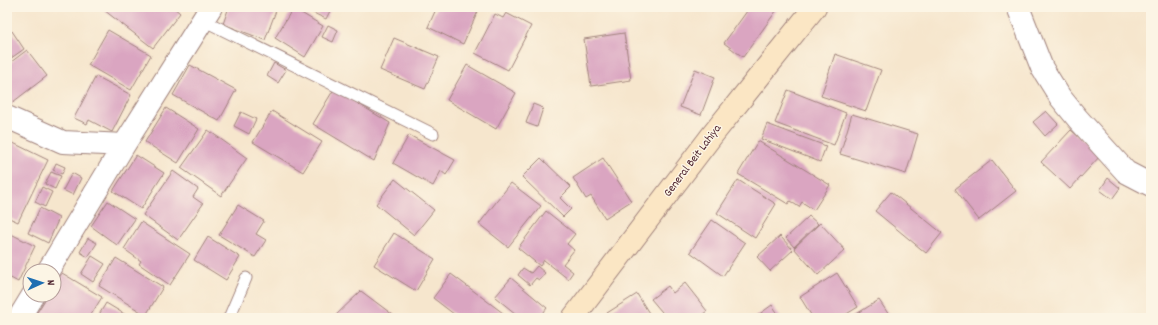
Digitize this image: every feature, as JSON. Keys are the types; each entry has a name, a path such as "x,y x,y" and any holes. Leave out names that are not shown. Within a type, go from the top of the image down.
{"main road":[{"name":"General Beit Lahiya","path":"573,318 713,134 815,7"}],"street":[{"path":"1018,7 1042,68 1060,97 1126,172 1151,185"},
{"path":"53,263 124,145 207,14"},
{"path":"7,117 63,142 124,145"},
{"path":"19,318 28,303"}],"lane":[{"path":"207,14 433,134"},
{"path":"229,318 246,278"}],"building":[{"path":"100,7 173,7 180,13 153,48"},
{"path":"229,7 277,8 265,40 223,24"},
{"path":"301,7 332,7 326,19"},
{"path":"437,7 480,7 463,44 428,27"},
{"path":"750,7 779,7 743,57 724,43"},
{"path":"293,8 323,26 305,57 275,38"},
{"path":"506,13 531,26 508,70 475,53 495,14 503,18"},
{"path":"328,25 338,30 333,42 322,37"},
{"path":"108,30 151,55 131,90 88,65"},
{"path":"12,31 24,49 7,61 7,34"},
{"path":"624,33 631,80 591,86 584,39"},
{"path":"394,38 439,57 425,89 380,70"},
{"path":"27,50 47,76 9,105 7,103 7,65"},
{"path":"835,54 881,70 866,111 821,96"},
{"path":"274,63 286,70 278,83 267,76"},
{"path":"190,65 236,90 219,121 173,95"},
{"path":"467,65 516,93 496,129 447,100"},
{"path":"695,69 715,77 701,115 680,107"},
{"path":"96,76 131,95 112,132 89,120 87,124 74,118"},
{"path":"334,89 390,123 374,161 313,124"},
{"path":"788,90 846,113 834,145 775,123"},
{"path":"533,104 543,108 537,127 526,123"},
{"path":"166,108 199,129 178,163 145,142"},
{"path":"272,111 322,142 303,172 253,142"},
{"path":"1046,111 1058,124 1045,136 1033,122"},
{"path":"241,112 256,119 249,134 234,126"},
{"path":"852,114 918,134 906,174 840,154"},
{"path":"767,124 826,146 820,162 761,139"},
{"path":"208,130 247,158 221,196 181,168"},
{"path":"1071,130 1100,156 1070,189 1041,162"},
{"path":"409,135 455,160 446,175 441,171 433,186 393,163"},
{"path":"7,140 48,160 18,222 7,217"},
{"path":"758,141 830,185 814,210 802,202 799,207 790,201 788,204 738,174"},
{"path":"136,155 164,173 141,209 113,191"},
{"path":"541,158 571,187 560,198 571,209 563,217 522,177"},
{"path":"603,158 631,201 605,218 591,196 586,199 573,178"},
{"path":"992,160 1016,191 979,220 955,189"},
{"path":"56,163 65,167 62,174 53,170"},
{"path":"173,171 198,189 193,197 203,204 178,240 143,215"},
{"path":"51,172 61,176 55,189 45,184"},
{"path":"72,173 81,178 73,195 63,190"},
{"path":"1108,178 1120,188 1112,199 1100,190"},
{"path":"395,179 434,210 414,235 376,204"},
{"path":"738,180 776,204 755,238 717,213"},
{"path":"511,183 541,206 508,247 479,224"},
{"path":"42,187 52,192 45,207 35,202"},
{"path":"891,192 942,233 926,253 875,211"},
{"path":"108,201 135,219 117,245 91,226"},
{"path":"238,205 264,221 256,234 266,240 255,257 219,235"},
{"path":"40,208 59,218 48,243 28,233"},
{"path":"546,211 575,234 567,244 574,250 563,264 573,272 568,279 544,260 540,266 518,248"},
{"path":"809,216 818,224 794,247 786,238"},
{"path":"712,220 745,243 723,276 690,252"},
{"path":"141,222 190,254 170,285 139,264 141,261 124,249"},
{"path":"820,223 845,250 818,275 794,248"},
{"path":"7,232 35,246 27,263 22,263 22,274 18,282 7,276"},
{"path":"394,233 435,259 416,291 374,265"},
{"path":"780,236 793,250 770,271 757,257"},
{"path":"208,237 240,257 226,280 194,260"},
{"path":"88,238 97,243 88,257 80,252"},
{"path":"92,256 105,264 93,282 81,274"},
{"path":"116,258 163,287 146,315 99,286"},
{"path":"537,266 545,273 539,280 536,278 530,285 518,275 523,268 531,273"},
{"path":"62,273 102,297 89,318 42,318 36,314 43,303 62,303"},
{"path":"837,273 858,307 840,318 813,318 800,297"},
{"path":"451,274 503,313 499,318 459,318 433,298"},
{"path":"511,278 547,308 539,318 521,318 495,297"},
{"path":"685,283 707,311 698,318 667,318 651,299 668,286 673,293"},
{"path":"361,291 397,318 333,318"},
{"path":"637,294 652,318 610,318 607,313"},
{"path":"879,300 891,318 850,318"},
{"path":"106,303 131,318 97,318"},
{"path":"772,305 781,318 754,318"}]}
